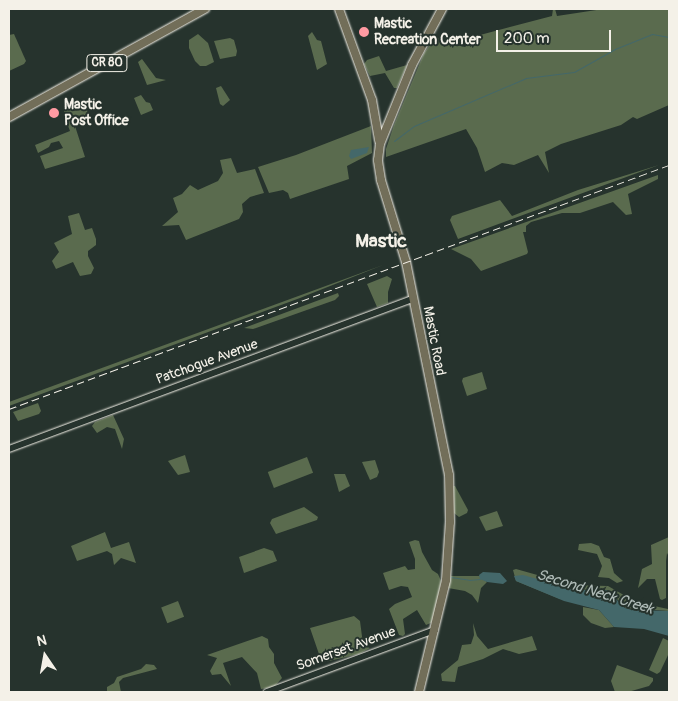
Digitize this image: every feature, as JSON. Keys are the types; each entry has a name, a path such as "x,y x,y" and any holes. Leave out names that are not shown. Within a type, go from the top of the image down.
{"main road":[{"name":"CR 80","path":"9,117 205,9"},
{"path":"339,9 372,100 380,144"},
{"name":"Mastic Road","path":"420,692 446,580 450,522 449,475 400,237 381,180 380,144 416,54 442,9"}],"street":[{"name":"Patchogue Avenue","path":"9,449 413,299"},
{"name":"Somerset Avenue","path":"267,692 434,630"}],"green space":[{"path":"553,9 555,9 557,16 603,9 669,9 669,105 637,119 633,117 621,125 561,144 545,152 549,173 538,155 514,165 502,163 485,172 477,148 466,129 386,157 386,149 394,125 424,53 435,38 465,47 480,35 552,16"},
{"path":"312,32 317,40 321,41 327,64 317,70 308,36"},
{"path":"14,34 26,61 24,64 9,71 9,35"},
{"path":"198,34 208,43 214,62 206,66 200,66 195,61 189,48 189,40"},
{"path":"230,38 234,40 237,51 236,56 220,59 214,41"},
{"path":"379,56 386,71 407,65 397,88 394,88 385,73 370,76 364,64 367,60"},
{"path":"142,59 156,78 166,80 147,85 138,62"},
{"path":"221,86 230,100 223,106 220,104 216,88"},
{"path":"141,95 146,102 150,103 153,110 141,115 134,98"},
{"path":"65,102 72,111 87,109 88,118 76,121 75,126 85,157 45,169 40,156 63,148 59,141 51,143 49,147 38,153 35,145 70,131 64,115"},
{"path":"371,126 372,153 347,166 349,179 290,199 288,193 283,190 269,193 258,167 296,155"},
{"path":"231,158 237,173 255,169 264,193 250,197 242,204 243,212 239,219 186,240 179,225 162,226 178,212 173,198 182,194 190,185 198,190 218,181 223,173 220,160"},
{"path":"659,165 458,239 450,220 452,216 500,200 512,216 578,190"},
{"path":"658,175 658,179 628,194 632,214 626,215 613,202 580,213 562,213 531,222 526,226 526,232 523,232 527,254 481,271 471,259 451,249"},
{"path":"79,213 85,230 92,228 96,239 96,245 88,251 88,256 94,268 91,274 80,276 73,262 56,269 52,261 59,252 54,243 72,234 68,216"},
{"path":"383,265 300,298 9,406 9,402"},
{"path":"387,276 392,279 388,292 388,303 377,307 367,284"},
{"path":"338,293 339,296 335,300 253,329 244,328"},
{"path":"482,372 487,389 467,396 462,381 463,378"},
{"path":"38,403 41,411 39,414 18,421 13,412"},
{"path":"113,415 124,439 122,449 115,429 107,427 97,433 92,426 95,422"},
{"path":"185,455 190,472 178,475 168,461"},
{"path":"307,457 313,473 274,488 268,472"},
{"path":"375,460 379,472 377,477 370,480 362,462"},
{"path":"334,474 345,474 350,486 339,492"},
{"path":"453,486 455,486 468,510 467,513 459,517 454,513"},
{"path":"304,507 318,517 317,520 276,534 270,523 272,519"},
{"path":"497,511 503,526 486,531 479,517"},
{"path":"105,532 111,548 129,542 136,563 121,558 114,565 112,554 107,551 77,561 71,546"},
{"path":"669,537 669,557 667,553 666,561 666,598 662,600 660,599 655,579 647,579 638,588 642,569 652,564 651,545"},
{"path":"419,541 422,552 441,581 433,622 426,625 417,610 403,619 405,634 403,636 399,635 389,609 395,604 412,597 408,587 401,586 389,590 383,573 405,566 408,570 415,569 415,559 409,542"},
{"path":"591,543 599,546 604,557 610,559 614,573 623,581 617,583 609,578 598,577 602,566 597,554 578,550 579,544"},
{"path":"264,548 273,551 277,561 244,573 239,557"},
{"path":"516,569 573,585 608,586 636,602 668,609 669,611 626,608 615,597 599,589 576,590 560,599 516,581 513,570"},
{"path":"451,576 480,576 487,582 481,588 478,603 472,595 465,591 448,588"},
{"path":"178,601 184,617 167,623 161,607"},
{"path":"583,607 599,610 614,627 605,628 591,623 583,615"},
{"path":"354,616 360,621 363,644 370,648 359,654 325,662 320,657 310,628"},
{"path":"473,623 477,636 488,649 532,636 537,650 519,654 503,649 483,659 458,667 455,682 442,681 441,674 458,660 462,645 471,644 474,635"},
{"path":"262,636 268,639 269,647 274,654 274,663 282,678 274,687 261,689 257,673 242,657 223,663 231,686 221,674 212,675 210,671 217,658 207,655"},
{"path":"663,638 669,641 669,653 660,672 657,674 649,670"},
{"path":"146,664 154,665 157,669 123,678 119,682 121,692 107,692 107,687 114,683 117,677 141,669"},
{"path":"617,665 653,678 653,681 649,686 628,692 615,692 611,681"}],"water":[{"path":"369,147 367,153 351,159 349,156 351,150"},
{"path":"483,572 500,573 507,581 503,584 487,582 480,579 479,575"},
{"path":"523,575 576,590 607,590 625,608 632,610 669,611 669,636 644,629 614,627 599,610 564,601 516,581 514,576"}],"waterway":[{"path":"394,141 414,126 526,78 574,72 615,49 652,34 669,37"},
{"name":"Second Neck Creek","path":"451,577 469,580 480,579"}],"railway":[{"path":"9,409 669,165"}],"place":[{"name":"Mastic Recreation Center","path":"364,32"},
{"name":"Mastic Post Office","path":"54,113"}],"district":[{"name":"Mastic","path":"381,242"}]}
